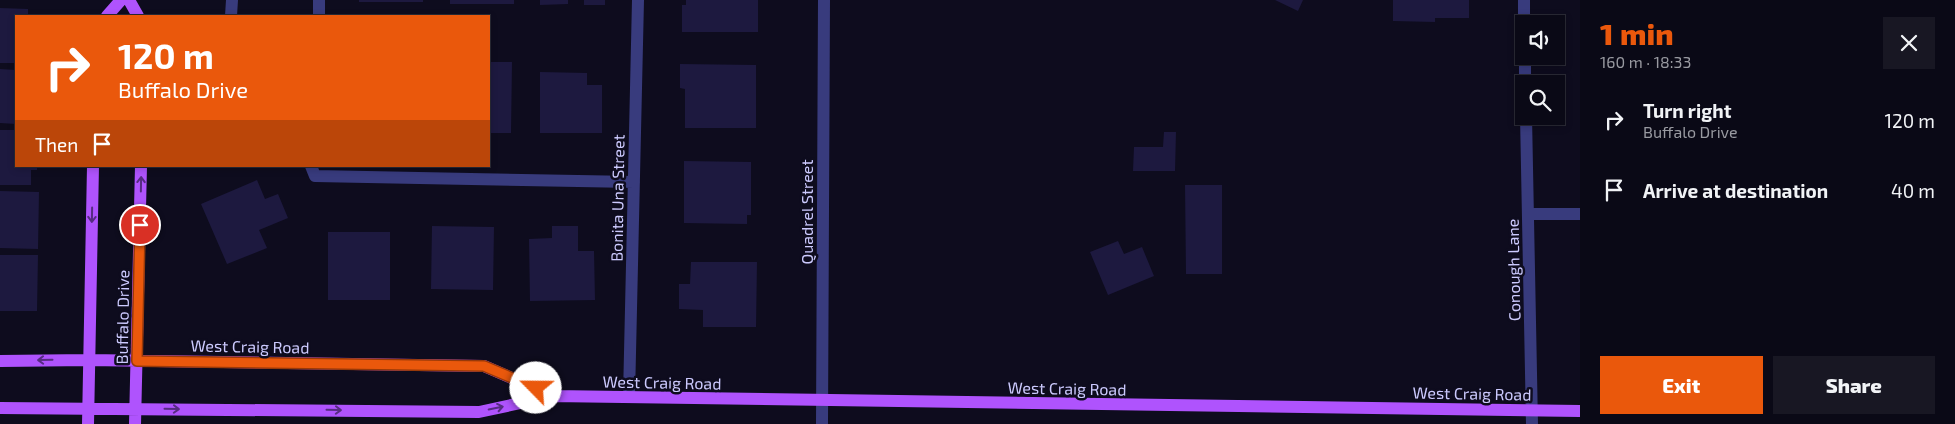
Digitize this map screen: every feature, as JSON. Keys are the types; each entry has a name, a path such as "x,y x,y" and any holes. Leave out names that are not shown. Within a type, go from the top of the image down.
{"main road":[{"path":"108,15 121,0"},
{"path":"129,0 137,15"},
{"name":"Buffalo Drive","path":"88,424 93,167"},
{"name":"Buffalo Drive","path":"136,424 141,167"},
{"name":"West Craig Road","path":"0,361 89,360 484,366 553,396"},
{"name":"West Craig Road","path":"0,408 479,412 553,396 1580,411"}],"street":[{"path":"232,0 232,15"},
{"path":"318,0 319,15"},
{"name":"Bonita Una Street","path":"629,397 638,0"},
{"name":"Quadrel Street","path":"822,424 824,0"},
{"path":"1524,0 1524,15"},
{"name":"Conough Lane","path":"1526,125 1532,424"},
{"path":"313,171 634,182"},
{"path":"1528,214 1580,214"}],"building":[{"path":"359,0 423,0 423,2 359,2"},
{"path":"450,0 514,0 514,4 450,4"},
{"path":"540,0 568,0 568,4 540,5"},
{"path":"584,0 605,0 605,5 584,5"},
{"path":"686,0 758,0 758,32 682,32 682,5 686,5"},
{"path":"1275,0 1303,0 1298,11"},
{"path":"1393,0 1469,0 1469,18 1435,18 1435,22 1393,21"},
{"path":"0,8 28,9 28,15 15,15 15,63 0,63"},
{"path":"490,62 512,62 511,133 490,133"},
{"path":"680,64 756,65 756,128 685,128 685,89 680,88"},
{"path":"0,69 15,70 15,124 0,123"},
{"path":"540,72 587,73 587,85 602,85 602,133 540,133"},
{"path":"0,130 15,130 15,167 37,167 37,170 31,170 31,185 0,185"},
{"path":"1164,132 1176,132 1175,171 1133,171 1134,147 1163,147"},
{"path":"684,161 751,162 751,215 747,215 747,224 684,223"},
{"path":"257,180 265,199 278,194 288,218 259,230 267,248 227,264 201,204"},
{"path":"1185,185 1222,185 1222,274 1186,274"},
{"path":"0,191 39,192 38,249 0,248"},
{"path":"432,226 494,227 493,290 431,289"},
{"path":"552,226 578,226 578,251 594,251 595,300 530,301 529,239 552,238"},
{"path":"328,232 390,232 390,300 328,300"},
{"path":"1118,241 1124,254 1142,247 1154,276 1108,295 1090,252"},
{"path":"0,255 38,255 37,311 0,311"},
{"path":"691,262 757,262 756,327 703,327 703,310 679,309 679,284 690,284"}],"route":[{"path":"140,225 137,361 484,366 536,388"}]}
